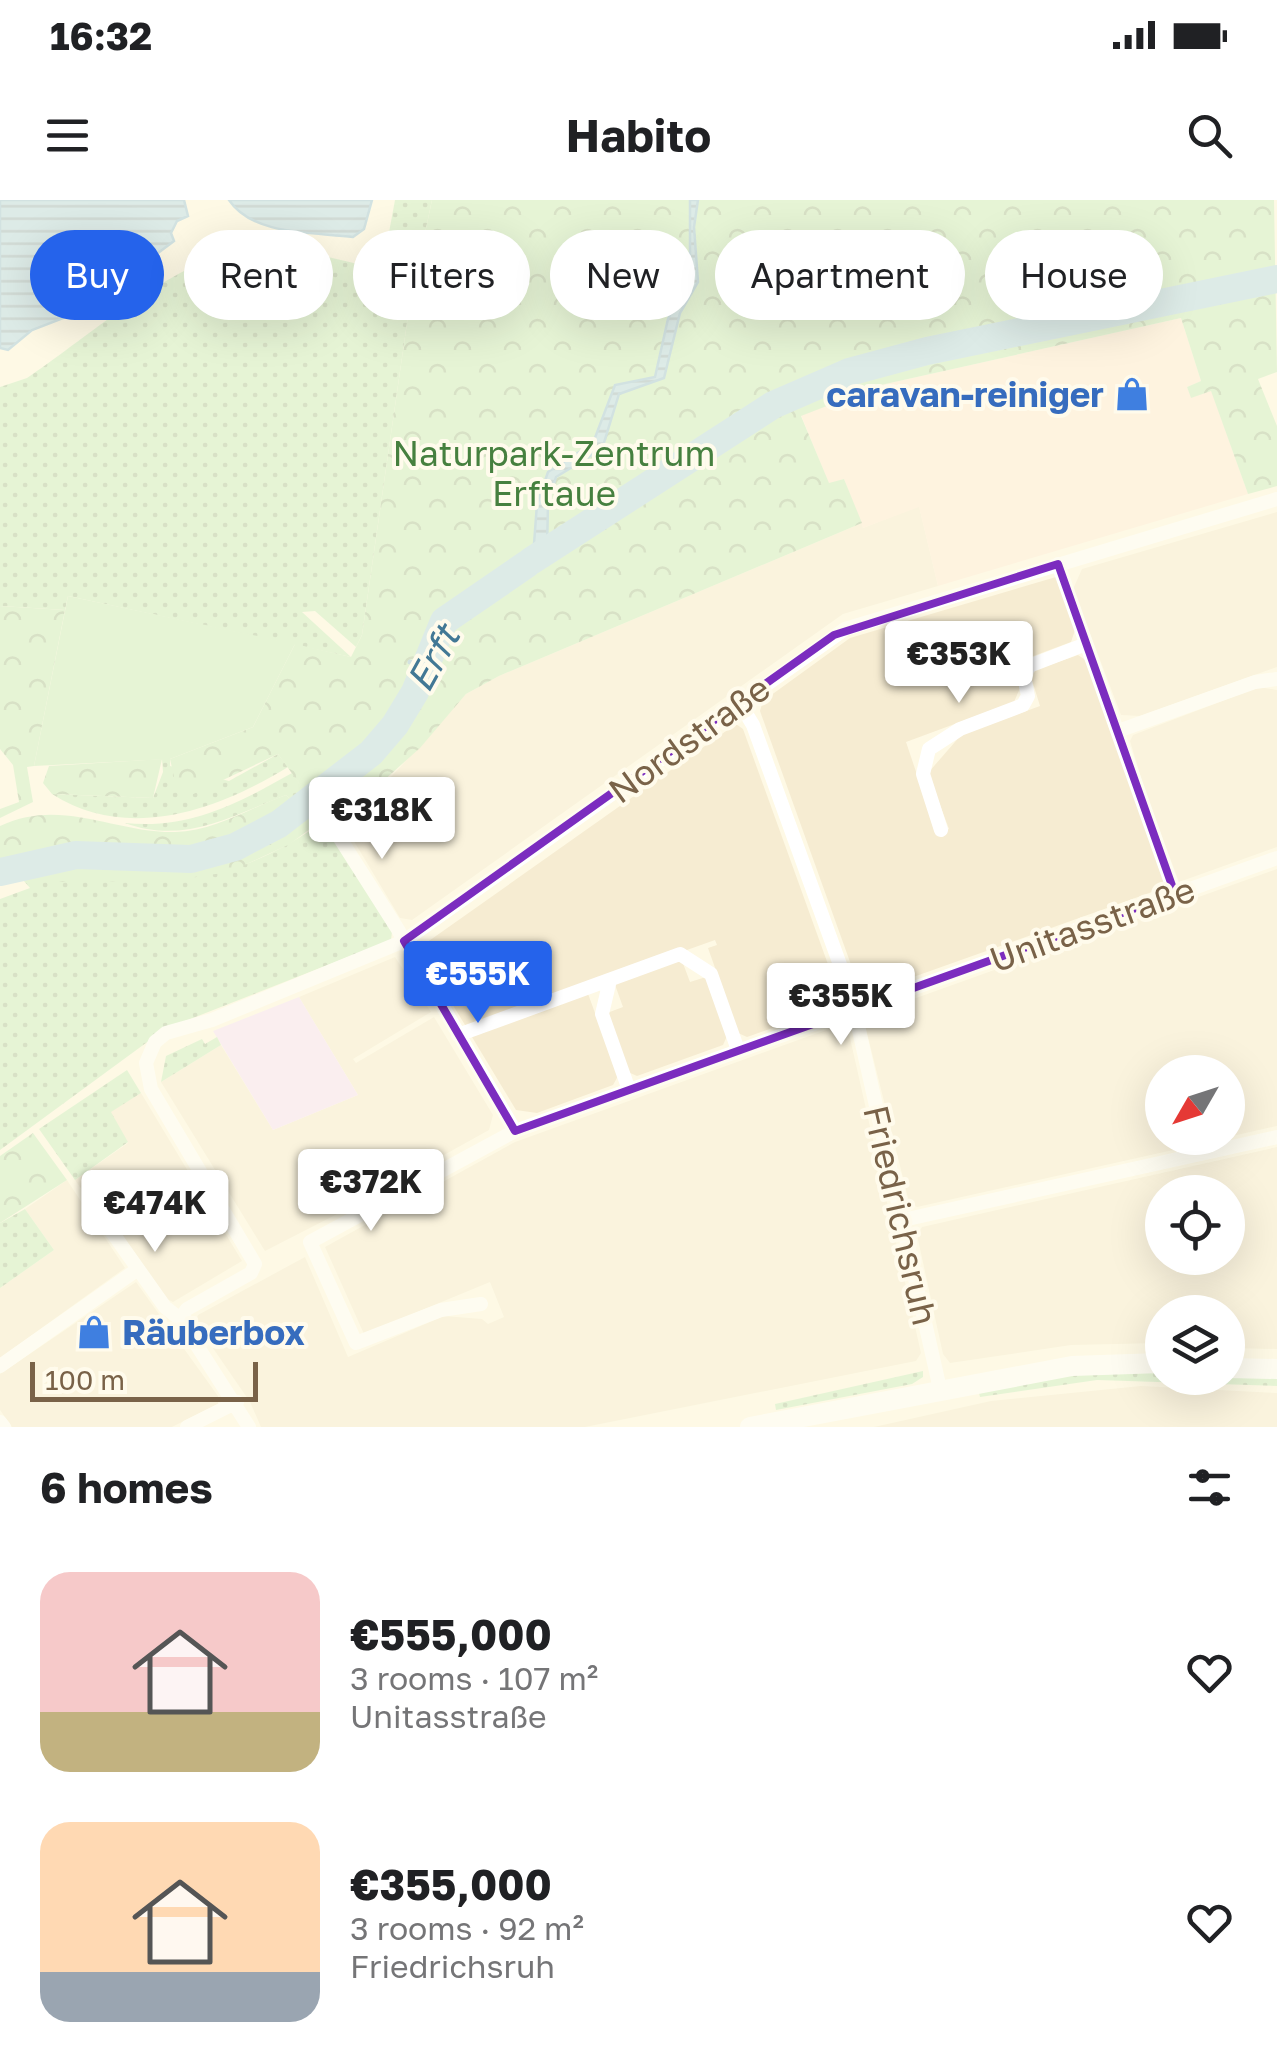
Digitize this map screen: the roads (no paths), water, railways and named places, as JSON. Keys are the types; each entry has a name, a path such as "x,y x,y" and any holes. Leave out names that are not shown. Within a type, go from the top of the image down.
{"main road":[{"path":"750,1427 1072,1366 1145,1364"},
{"path":"1245,1368 1277,1369"}],"street":[{"name":"Nordstraße","path":"180,1319 192,1305 251,1273 255,1264 151,1089 146,1063 155,1042 166,1034 212,1020 404,941 845,629 1277,499"},
{"path":"1058,564 1175,894"},
{"path":"942,830 923,774 929,749 960,729 1020,706 1028,696 1024,676 1029,666 1086,644"},
{"path":"1118,731 1255,682 1277,680"},
{"name":"Friedrichsruh","path":"739,702 759,742 854,1009 940,1390"},
{"path":"320,807 404,941 514,1131"},
{"name":"Unitasstraße","path":"481,1304 441,1310 366,1342 353,1341 310,1242 514,1131 1277,858"},
{"path":"458,1035 680,954 711,974 738,1050"},
{"path":"610,980 602,1014 629,1090"},
{"path":"903,1220 1277,1136"},
{"path":"320,1156 357,1216"},
{"path":"102,1218 164,1307 180,1319 249,1427"},
{"path":"0,1366 138,1269"},
{"path":"188,1427 236,1402"}],"water":[{"path":"0,200 184,200 188,216 177,221 171,233 174,241 164,248 164,230 30,230 30,320 58,320 32,330 8,350 0,348"},
{"path":"229,200 372,200 364,229 353,230 353,237 333,235 333,230 285,230 240,212"},
{"path":"690,200 698,200 694,230 690,230"},
{"path":"695,241 698,282 695,287"},
{"path":"668,320 678,320 664,378 619,394 602,449 556,477 548,503 547,552 518,584 500,585 534,544 537,504 548,472 593,443 615,385 655,377"}],"waterway":[{"path":"531,561 773,405 849,372 927,351 1277,279"},
{"name":"Erft","path":"0,872 76,855 191,859 235,847 279,824 371,753 395,725 415,692 444,621 527,564"},
{"path":"410,662 425,667"}],"place":[{"name":"caravan-reiniger","path":"1132,394"},
{"name":"Räuberbox","path":"94,1332"}],"park label":[{"name":"Naturpark-Zentrum Erftaue","path":"554,473"}]}
